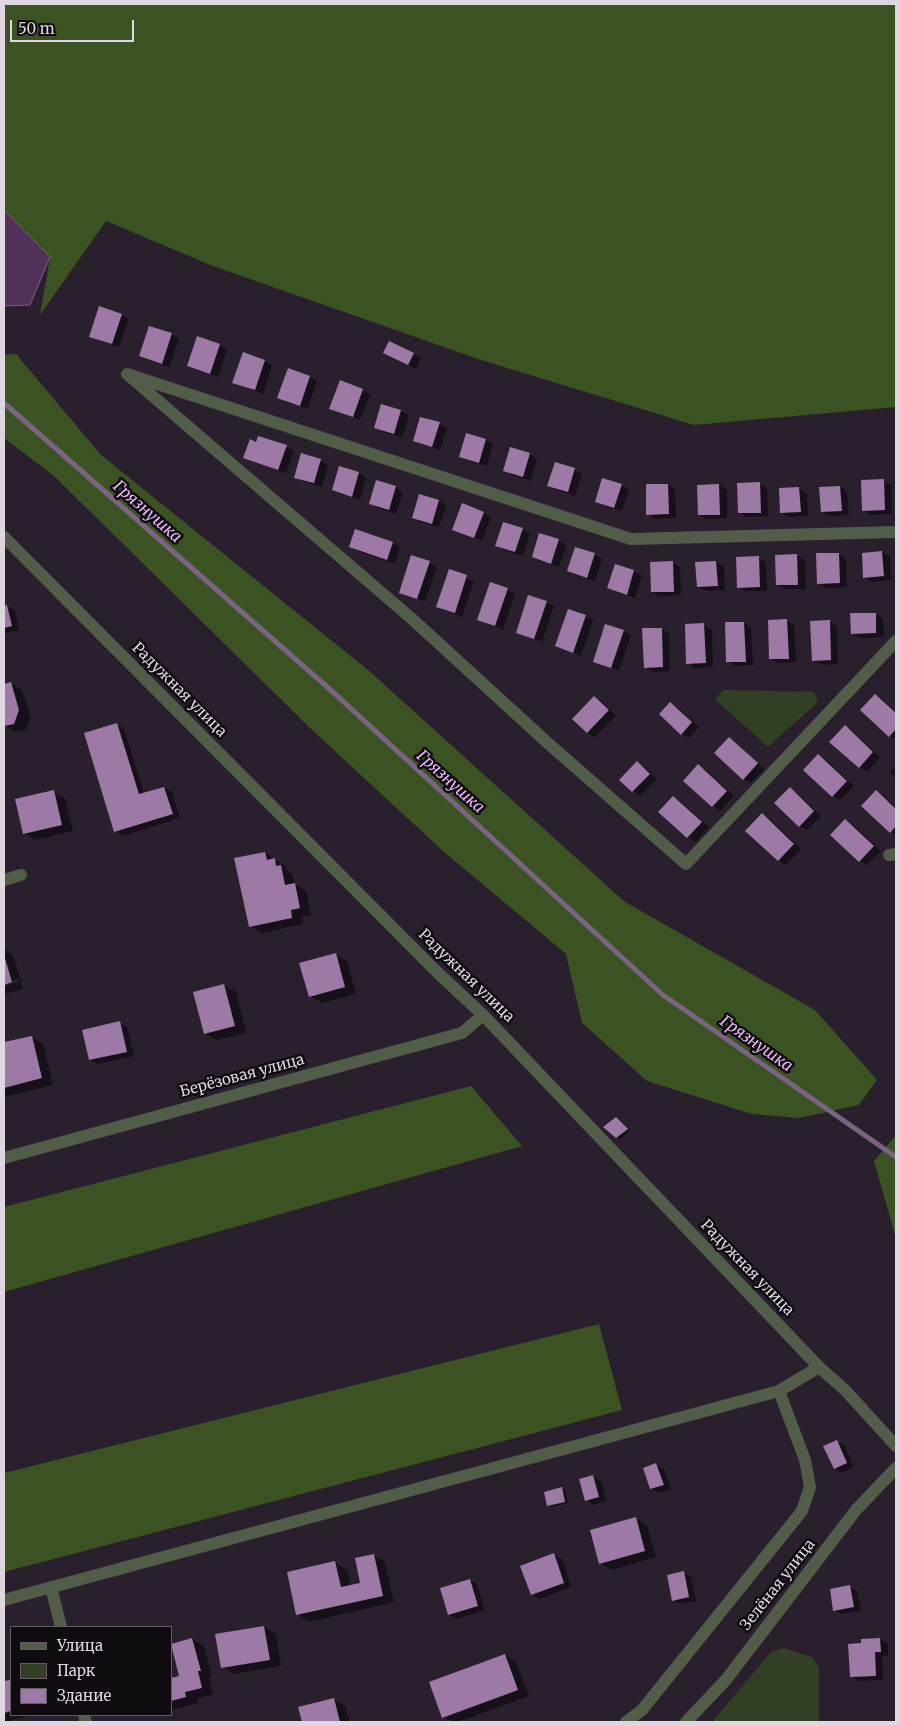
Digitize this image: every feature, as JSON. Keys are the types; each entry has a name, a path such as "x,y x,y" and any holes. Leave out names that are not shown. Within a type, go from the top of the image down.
{"street":[{"path":"896,532 631,539 127,374 403,612 686,864 896,641"},
{"name":"Радужная улица","path":"4,537 438,973 483,1015 819,1367 845,1390 896,1446"},
{"path":"4,880 21,875"},
{"name":"Берёзовая улица","path":"4,1158 462,1033 483,1015"},
{"path":"4,1600 779,1391 819,1367"},
{"path":"626,1722 642,1710 802,1511 810,1487 805,1460 779,1391"},
{"name":"Зелёная улица","path":"686,1722 725,1681 856,1510 896,1468"},
{"path":"50,1587 61,1626"}],"green space":[{"path":"4,4 896,4 896,407 694,425 481,360 213,266 106,221 40,315 50,257 4,210"},
{"path":"16,354 101,455 368,670 625,902 815,1010 877,1080 859,1105 799,1118 752,1114 647,1081 582,1023 566,954 443,851 310,728 54,476 4,438 4,355"},
{"path":"723,690 814,692 818,702 768,747 715,699"},
{"path":"471,1086 522,1146 4,1292 4,1207"},
{"path":"896,1135 896,1238 874,1161"},
{"path":"599,1324 622,1410 4,1572 4,1473"},
{"path":"784,1648 812,1657 819,1668 819,1722 712,1722 772,1651"}],"shaded area":[{"path":"4,210 50,257 30,305 4,306"}],"building":[{"path":"99,306 122,314 112,344 89,337"},
{"path":"149,326 172,333 162,364 139,356"},
{"path":"197,336 220,344 210,374 187,366"},
{"path":"389,341 414,353 408,365 383,353"},
{"path":"243,352 265,360 255,390 232,383"},
{"path":"288,368 310,376 300,406 277,398"},
{"path":"340,380 363,389 353,417 329,409"},
{"path":"381,404 401,410 394,434 374,428"},
{"path":"420,417 440,422 432,447 413,441"},
{"path":"466,433 486,439 479,463 459,457"},
{"path":"258,436 287,445 278,470 243,458 250,439 256,442"},
{"path":"510,447 530,453 523,477 503,471"},
{"path":"301,453 321,459 314,483 294,478"},
{"path":"555,462 575,468 568,492 547,486"},
{"path":"339,466 359,472 352,497 332,490"},
{"path":"602,478 622,484 614,508 595,502"},
{"path":"884,479 885,510 862,511 861,480"},
{"path":"376,480 396,486 389,510 369,504"},
{"path":"760,482 761,513 738,513 737,483"},
{"path":"646,484 668,484 669,514 646,515"},
{"path":"719,484 720,515 698,515 697,485"},
{"path":"840,486 842,511 821,512 819,487"},
{"path":"799,487 801,512 780,513 779,488"},
{"path":"419,494 439,500 432,524 412,518"},
{"path":"462,503 484,512 474,538 452,530"},
{"path":"503,522 523,528 515,552 495,546"},
{"path":"355,529 393,542 387,560 349,547"},
{"path":"539,533 559,539 551,564 532,557"},
{"path":"575,547 595,553 587,578 567,571"},
{"path":"882,551 884,576 863,578 862,553"},
{"path":"816,553 839,553 840,583 817,584"},
{"path":"797,554 798,585 776,585 775,555"},
{"path":"411,555 430,561 417,599 399,593"},
{"path":"759,556 760,587 737,588 736,557"},
{"path":"673,561 674,592 651,592 650,562"},
{"path":"716,561 718,586 697,587 695,562"},
{"path":"615,564 634,570 627,595 607,588"},
{"path":"449,569 467,575 455,613 436,607"},
{"path":"490,582 508,588 495,626 477,620"},
{"path":"528,595 547,601 534,639 516,633"},
{"path":"7,605 12,626 4,628 4,606"},
{"path":"568,609 586,615 573,653 555,646"},
{"path":"850,613 876,613 876,633 851,634"},
{"path":"787,619 789,659 769,659 768,620"},
{"path":"830,620 831,660 812,661 810,621"},
{"path":"725,622 744,622 746,662 726,662"},
{"path":"704,623 706,663 686,664 685,624"},
{"path":"605,624 624,630 611,668 593,662"},
{"path":"642,628 662,628 663,667 644,668"},
{"path":"11,682 19,710 14,724 4,726 4,684"},
{"path":"875,694 896,713 896,729 889,737 860,710"},
{"path":"594,696 609,710 587,733 572,719"},
{"path":"670,702 692,722 681,735 659,714"},
{"path":"117,723 139,794 164,787 173,814 114,832 84,733"},
{"path":"845,725 873,752 859,768 829,742"},
{"path":"729,737 758,763 743,780 714,753"},
{"path":"818,754 847,781 832,797 803,770"},
{"path":"637,761 650,774 632,792 619,780"},
{"path":"698,764 727,791 712,807 683,781"},
{"path":"790,787 814,811 799,827 774,803"},
{"path":"54,790 62,825 23,834 15,799"},
{"path":"876,790 896,809 896,826 890,833 861,806"},
{"path":"673,796 702,822 687,838 658,812"},
{"path":"762,813 794,844 778,861 745,831"},
{"path":"845,819 874,846 859,862 830,835"},
{"path":"265,852 267,860 275,858 276,866 281,865 285,885 295,883 300,908 291,910 292,918 249,927 234,858"},
{"path":"336,953 345,987 309,997 299,963"},
{"path":"4,955 12,982 4,985"},
{"path":"224,984 235,1026 204,1034 193,992"},
{"path":"120,1021 127,1052 89,1060 82,1030"},
{"path":"32,1036 42,1078 4,1088 4,1042"},
{"path":"616,1117 628,1129 616,1138 603,1127"},
{"path":"837,1440 847,1463 834,1469 823,1446"},
{"path":"656,1463 664,1485 650,1489 643,1468"},
{"path":"593,1475 599,1497 585,1501 579,1479"},
{"path":"562,1487 565,1502 547,1506 544,1492"},
{"path":"636,1517 645,1551 599,1564 590,1530"},
{"path":"554,1553 564,1583 531,1595 520,1566"},
{"path":"374,1554 383,1596 296,1615 287,1572 335,1561 341,1587 360,1583 355,1558"},
{"path":"684,1571 689,1597 672,1601 667,1575"},
{"path":"470,1579 478,1606 448,1615 440,1588"},
{"path":"850,1585 854,1607 833,1611 830,1589"},
{"path":"264,1626 270,1660 221,1668 215,1634"},
{"path":"192,1638 201,1671 198,1671 202,1688 185,1692 186,1697 172,1701 172,1678 179,1676 172,1644"},
{"path":"880,1638 881,1652 875,1652 876,1676 850,1677 848,1644 861,1643 861,1639"},
{"path":"505,1654 518,1690 442,1718 429,1682"},
{"path":"10,1680 10,1711 4,1713 4,1681"},
{"path":"334,1698 340,1722 302,1722 298,1707"}],"waterway":[{"name":"Грязнушка","path":"4,403 334,693 663,995 896,1157"}]}
